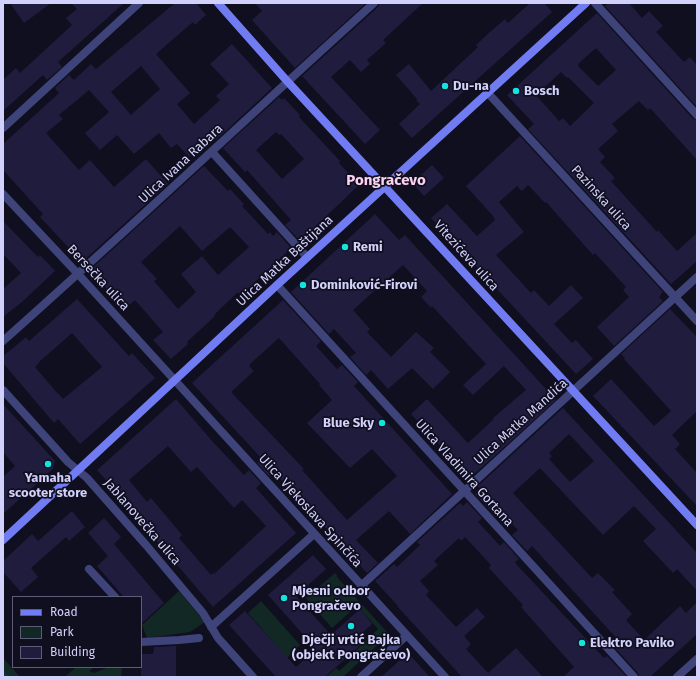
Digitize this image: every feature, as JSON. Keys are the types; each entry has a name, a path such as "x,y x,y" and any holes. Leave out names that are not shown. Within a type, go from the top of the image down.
{"street":[{"path":"3,128 140,3"},
{"name":"Vitezićeva ulica","path":"218,3 697,525"},
{"name":"Ulica Ivana Rabara","path":"3,341 374,3"},
{"name":"Ulica Matka Baštijana","path":"3,540 276,285 586,3"},
{"path":"594,3 697,115"},
{"name":"Pazinska ulica","path":"487,92 697,321"},
{"path":"212,152 307,257"},
{"name":"Bersečka ulica","path":"3,194 174,380"},
{"name":"Ulica Matka Mandića","path":"362,585 697,278"},
{"name":"Ulica Vladimira Gortana","path":"276,285 465,490 634,677"},
{"name":"Ulica Vjekoslava Spinčića","path":"174,380 445,677"},
{"name":"Jablanovečka ulica","path":"3,390 64,457 87,478 171,574 203,613 218,638 253,677"},
{"path":"211,627 314,534"},
{"path":"90,569 114,596"},
{"path":"361,677 406,635"},
{"path":"142,642 199,638"},
{"path":"677,677 697,659"}],"green space":[{"path":"335,573 388,633 388,635 343,677 326,677 336,668 339,671 356,656 353,653 378,629 357,606 332,628 306,598"},
{"path":"179,591 205,622 190,632 147,638 142,625"},
{"path":"261,601 300,645 287,658 248,613"},
{"path":"3,658 20,677 3,677"},
{"path":"75,668 94,668 89,671 94,673 106,668 122,668 121,677 65,677"}],"building":[{"path":"10,3 51,3 24,23"},
{"path":"71,3 124,3 58,62 62,67 47,80 43,75 3,111 3,80 16,68 20,73 72,25 66,18 77,9"},
{"path":"175,3 196,3 206,15 195,25 193,22 156,54 190,93 177,104 194,124 220,100 216,96 229,84 210,64 232,44 272,88 216,140 212,136 189,157 177,144 171,148 159,133 134,154 117,135 100,150 85,133 109,112 89,90 59,115 63,119 46,133 79,170 90,160 114,187 146,159 168,184 82,262 40,217 43,214 3,170 3,144 59,93 55,88 69,75 74,80 91,64 96,69","holes":["141,66 160,89 131,115 111,92"]},
{"path":"255,3 366,3 295,68 252,20 262,11"},
{"path":"379,3 423,3 383,40 386,43 367,60 370,64 361,72 350,60 331,77 380,130 365,144 302,76 378,7"},
{"path":"530,3 544,3 552,12 412,138 399,124 420,104 396,75 409,64 431,91 478,47 476,45 490,32 505,19 508,23"},
{"path":"608,3 629,3 642,18 649,11 663,26 656,32 684,62 690,57 697,65 697,107 605,6"},
{"path":"597,13 693,119 697,120 697,160 650,108 648,110 639,101 612,124 618,131 598,149 605,157 600,162 615,178 611,181 657,232 658,230 677,251 697,233 697,261 671,284 528,129 534,124 507,95","holes":["596,48 616,70 598,86 579,67 578,64","561,72 594,103 570,126 563,118 559,121 536,95"]},
{"path":"279,97 282,100 284,98 300,115 299,117 340,161 339,163 359,185 300,241 285,225 291,220 247,170 245,172 223,148","holes":["276,132 279,135 281,134 304,159 282,179 256,150"]},
{"path":"520,136 663,292 659,297 663,301 614,346 597,327 629,297 623,290 626,287 595,253 593,255 546,202 545,203 528,185 522,191 517,186 499,202 524,232 496,255 531,293 534,290 549,306 571,285 583,298 554,324 572,343 576,340 593,359 576,374 431,218 447,204 477,236 495,220 466,186"},
{"path":"432,165 444,178 424,196 412,183"},
{"path":"204,166 228,191 230,189 244,204 242,206 268,234 270,232 273,236 277,232 291,248 241,295 238,292 187,342 188,344 171,359 153,340 163,332 135,300 126,308 112,292 111,294 90,270","holes":["180,226 202,251 230,227 249,247 218,275 202,256 181,274 196,292 178,309 154,281 157,279 141,262"]},
{"path":"375,214 399,240 405,235 556,400 470,478 411,414 427,399 468,443 494,419 493,418 526,390 504,366 473,395 463,385 486,364 432,306 431,308 421,297 427,291 403,265 353,310 370,329 367,332 391,357 416,332 434,348 430,352 450,372 433,389 412,368 388,389 371,370 366,375 350,357 356,353 334,329 329,334 291,292"},
{"path":"3,221 38,257 40,255 55,271 23,301 3,317 3,289 21,273 3,254"},
{"path":"77,299 129,356 132,353 155,378 80,444 58,419 54,423 3,363 3,356 26,337 29,341","holes":["72,333 102,367 63,399 35,367"]},
{"path":"283,300 321,341 316,346 337,369 342,365 358,382 354,386 452,494 410,534 389,511 356,540 378,563 367,573 274,472 269,476 257,463 262,459 192,383","holes":["279,338 320,384 319,385 332,400 307,423 350,468 372,449 397,476 347,520 302,470 304,469 231,392 254,371 249,366 251,363"]},
{"path":"670,309 697,337 697,411 672,435 680,444 675,449 697,473 697,506 593,396 611,379 654,426 671,411 621,354"},
{"path":"176,399 244,475 249,470 261,483 256,488 296,533 213,607 127,506 129,505 97,470","holes":["168,446 191,472 197,467 234,508 242,500 266,526 214,574 213,573 211,575 179,538 182,535 151,498 147,502 129,480"]},
{"path":"3,404 55,461 53,469 3,514 3,477 15,466 3,452"},
{"path":"563,408 697,553 697,591 677,569 673,573 643,541 656,529 634,506 603,535 540,468 513,493 592,578 598,573 615,590 612,592 632,614 626,620 644,640 680,606 686,613 697,602 697,634 650,677 639,677 638,673 615,648 621,643 532,546 527,551 512,535 518,530 495,506 490,510 475,494 480,490 478,486","holes":["569,434 594,461 570,482 549,459 552,456 549,453"]},
{"path":"467,502 482,518 478,522 500,546 504,542 519,559 515,562 517,565 604,658 607,656 627,677 563,677 574,667 521,607 523,605 489,568 491,565 465,537 461,541 459,538 434,561 438,565 420,581 429,591 426,595 456,627 477,608 485,617 464,636 471,644 466,649 488,673 516,648 543,677 462,677 397,606 375,581 394,564 397,567 420,545 417,542 460,503 463,506"},
{"path":"72,511 85,527 69,541 66,537 31,568 38,577 21,592 3,572 3,561 32,534 38,541"},
{"path":"104,518 121,537 114,544 164,603 142,623 142,596 123,596 97,566 108,556 88,533"},
{"path":"313,555 326,569 296,596 331,635 360,609 372,624 360,635 365,641 325,677 276,677 229,625 245,611 296,667 316,649 268,595"},
{"path":"176,646 176,677 141,677 142,654 153,654 154,647"},
{"path":"408,653 430,677 381,677"}],"waterway":[{"path":"3,673 7,677"}],"place":[{"name":"Du-na","path":"445,86"},
{"name":"Bosch","path":"516,91"},
{"name":"Remi","path":"345,247"},
{"name":"Dominković-Firovi","path":"303,285"},
{"name":"Blue Sky","path":"382,423"},
{"name":"Yamaha scooter store","path":"48,464"},
{"name":"Mjesni odbor Pongračevo","path":"284,598"},
{"name":"Dječji vrtić Bajka (objekt Pongračevo)","path":"351,626"},
{"name":"Elektro Paviko","path":"582,643"}],"district":[{"name":"Pongračevo","path":"386,181"}]}
